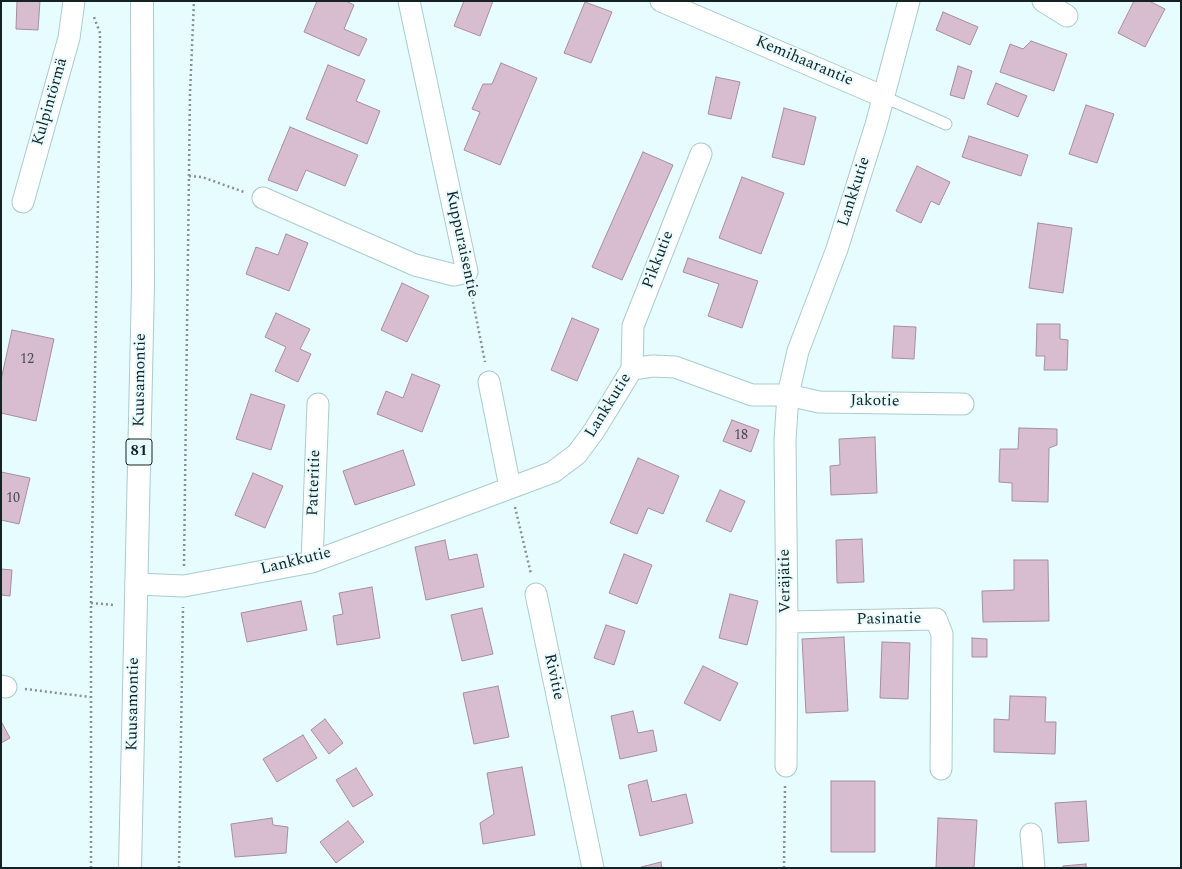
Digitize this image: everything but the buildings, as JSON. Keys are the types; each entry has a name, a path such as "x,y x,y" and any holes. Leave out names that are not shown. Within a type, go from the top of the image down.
{"main road":[{"name":"Kuusamontie","path":"130,868 143,285 142,1"},
{"name":"Kuusamontie","path":"142,37 147,1"}],"street":[{"name":"Kulpintörmä","path":"23,202 69,38 74,1"},
{"name":"Kuppuraisentie","path":"409,1 468,272"},
{"name":"Kemihaarantie","path":"661,1 884,97"},
{"name":"Lankkutie","path":"136,584 184,586 312,562 510,487 554,472 578,454 632,369 653,366 675,367 752,395 788,395 798,351 837,249 876,125 909,1"},
{"path":"1043,1 1067,16"},
{"name":"Pikkutie","path":"632,369 633,326 701,154"},
{"path":"263,198 415,265 454,275 468,272"},
{"path":"489,382 510,487"},
{"name":"Jakotie","path":"788,395 818,402 963,404"},
{"name":"Veräjätie","path":"786,766 787,622 785,440 788,395"},
{"name":"Patteritie","path":"312,562 318,404"},
{"name":"Rivitie","path":"536,594 593,868"},
{"name":"Pasinatie","path":"787,622 936,619 942,634 941,769"},
{"path":"1031,834 1034,868"}],"lane":[{"name":"Kemihaarantie","path":"884,97 946,124"}],"path":[{"path":"178,868 184,586 190,93 194,1"},
{"path":"91,868 91,603 100,86 100,34 93,14"},
{"path":"189,176 202,177 263,198"},
{"name":"Kuppuraisentie","path":"468,272 489,382"},
{"path":"510,487 536,594"},
{"path":"4,687 90,697"},
{"path":"784,868 786,766"}]}
